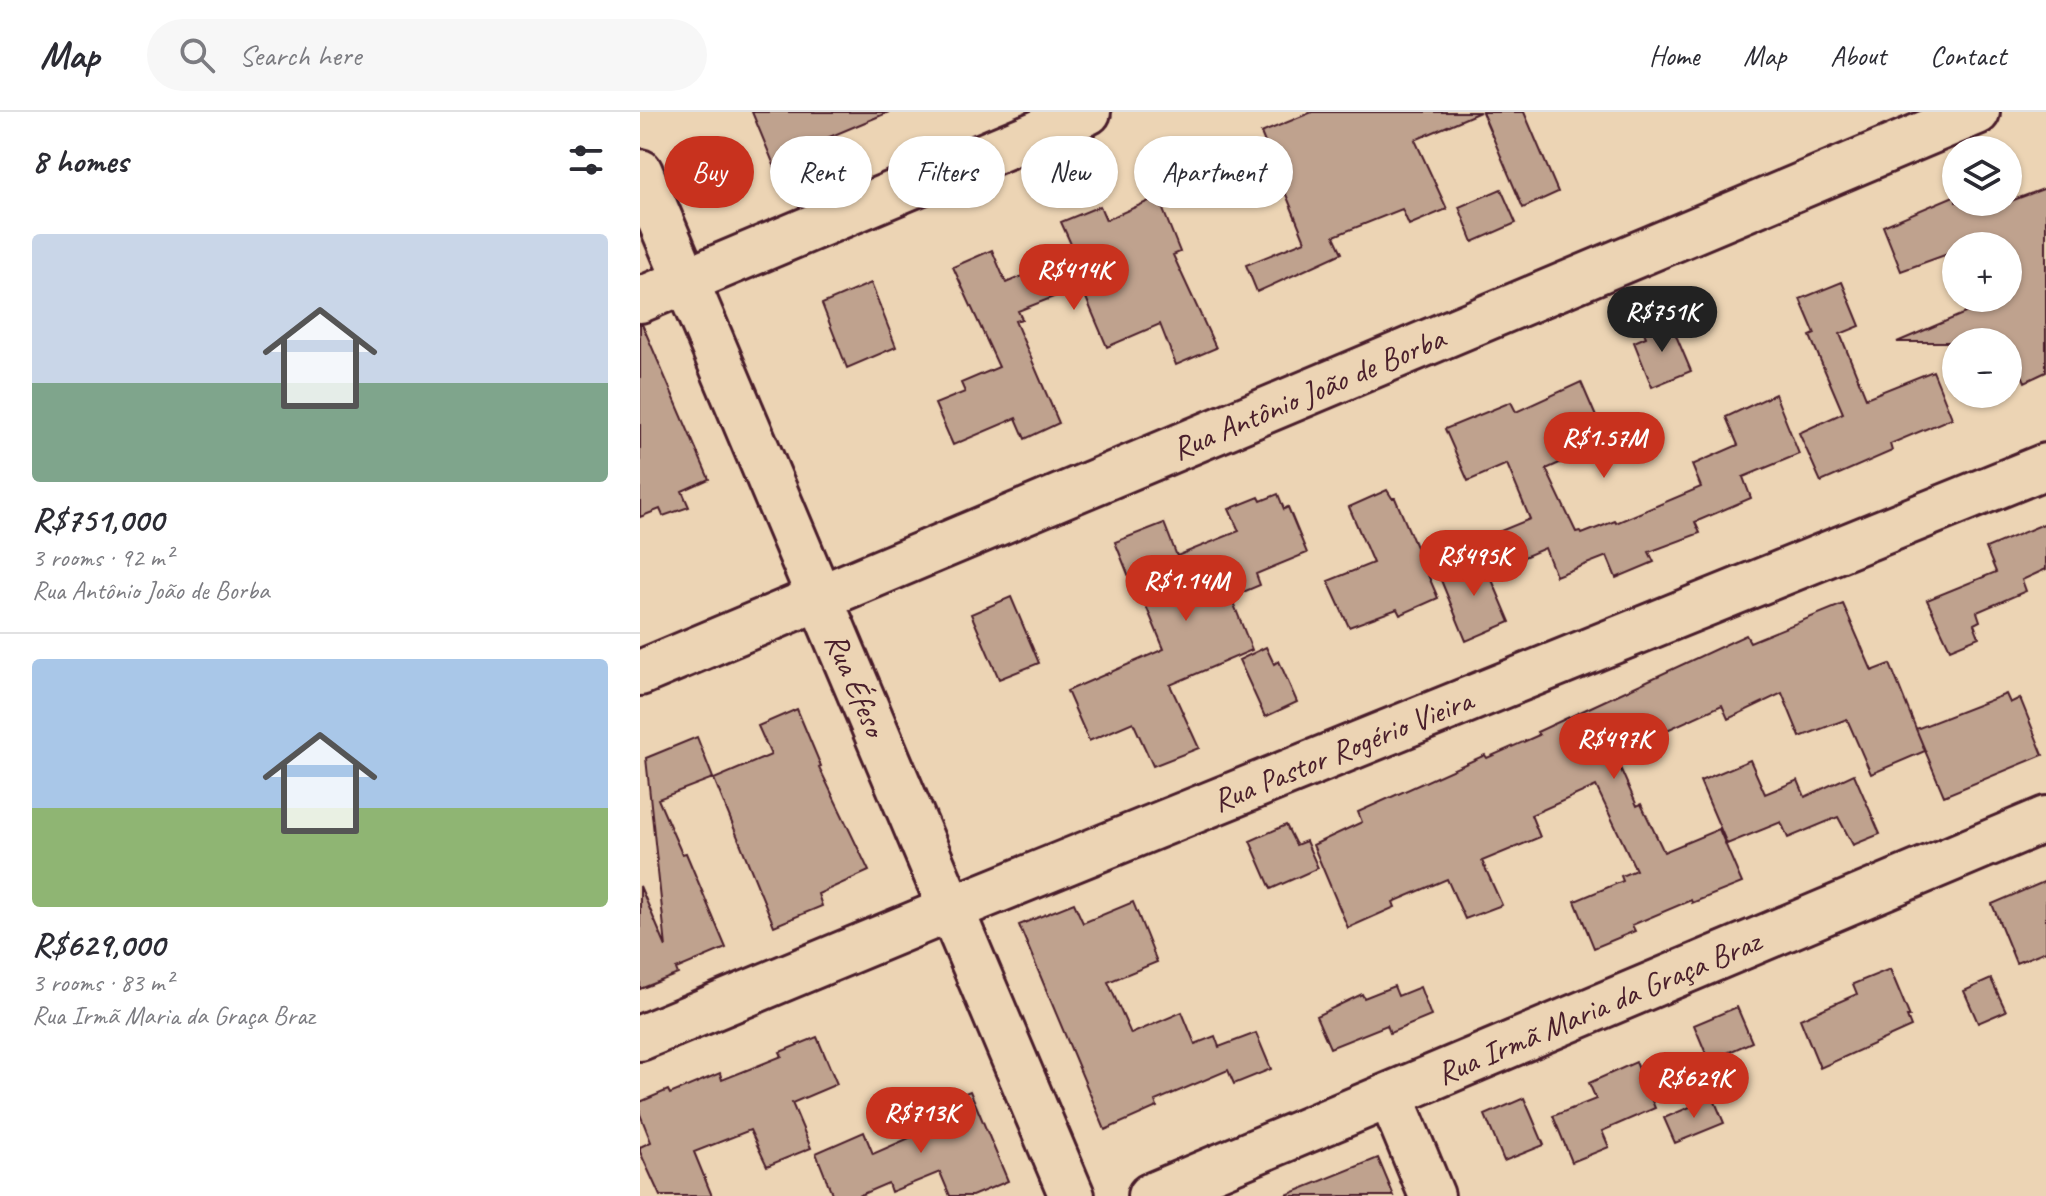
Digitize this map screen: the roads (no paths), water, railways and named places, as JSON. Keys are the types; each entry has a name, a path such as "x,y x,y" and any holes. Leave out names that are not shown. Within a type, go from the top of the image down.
{"street":[{"path":"640,300 1088,112"},
{"name":"Rua Antônio João de Borba","path":"640,673 1977,112"},
{"name":"Rua Éfeso","path":"640,172 1072,1196"},
{"name":"Rua Pastor Rogério Vieira","path":"640,1038 2046,466"},
{"name":"Rua Irmã Maria da Graça Braz","path":"1150,1196 2046,819"},
{"path":"1390,1095 1432,1196"}]}
